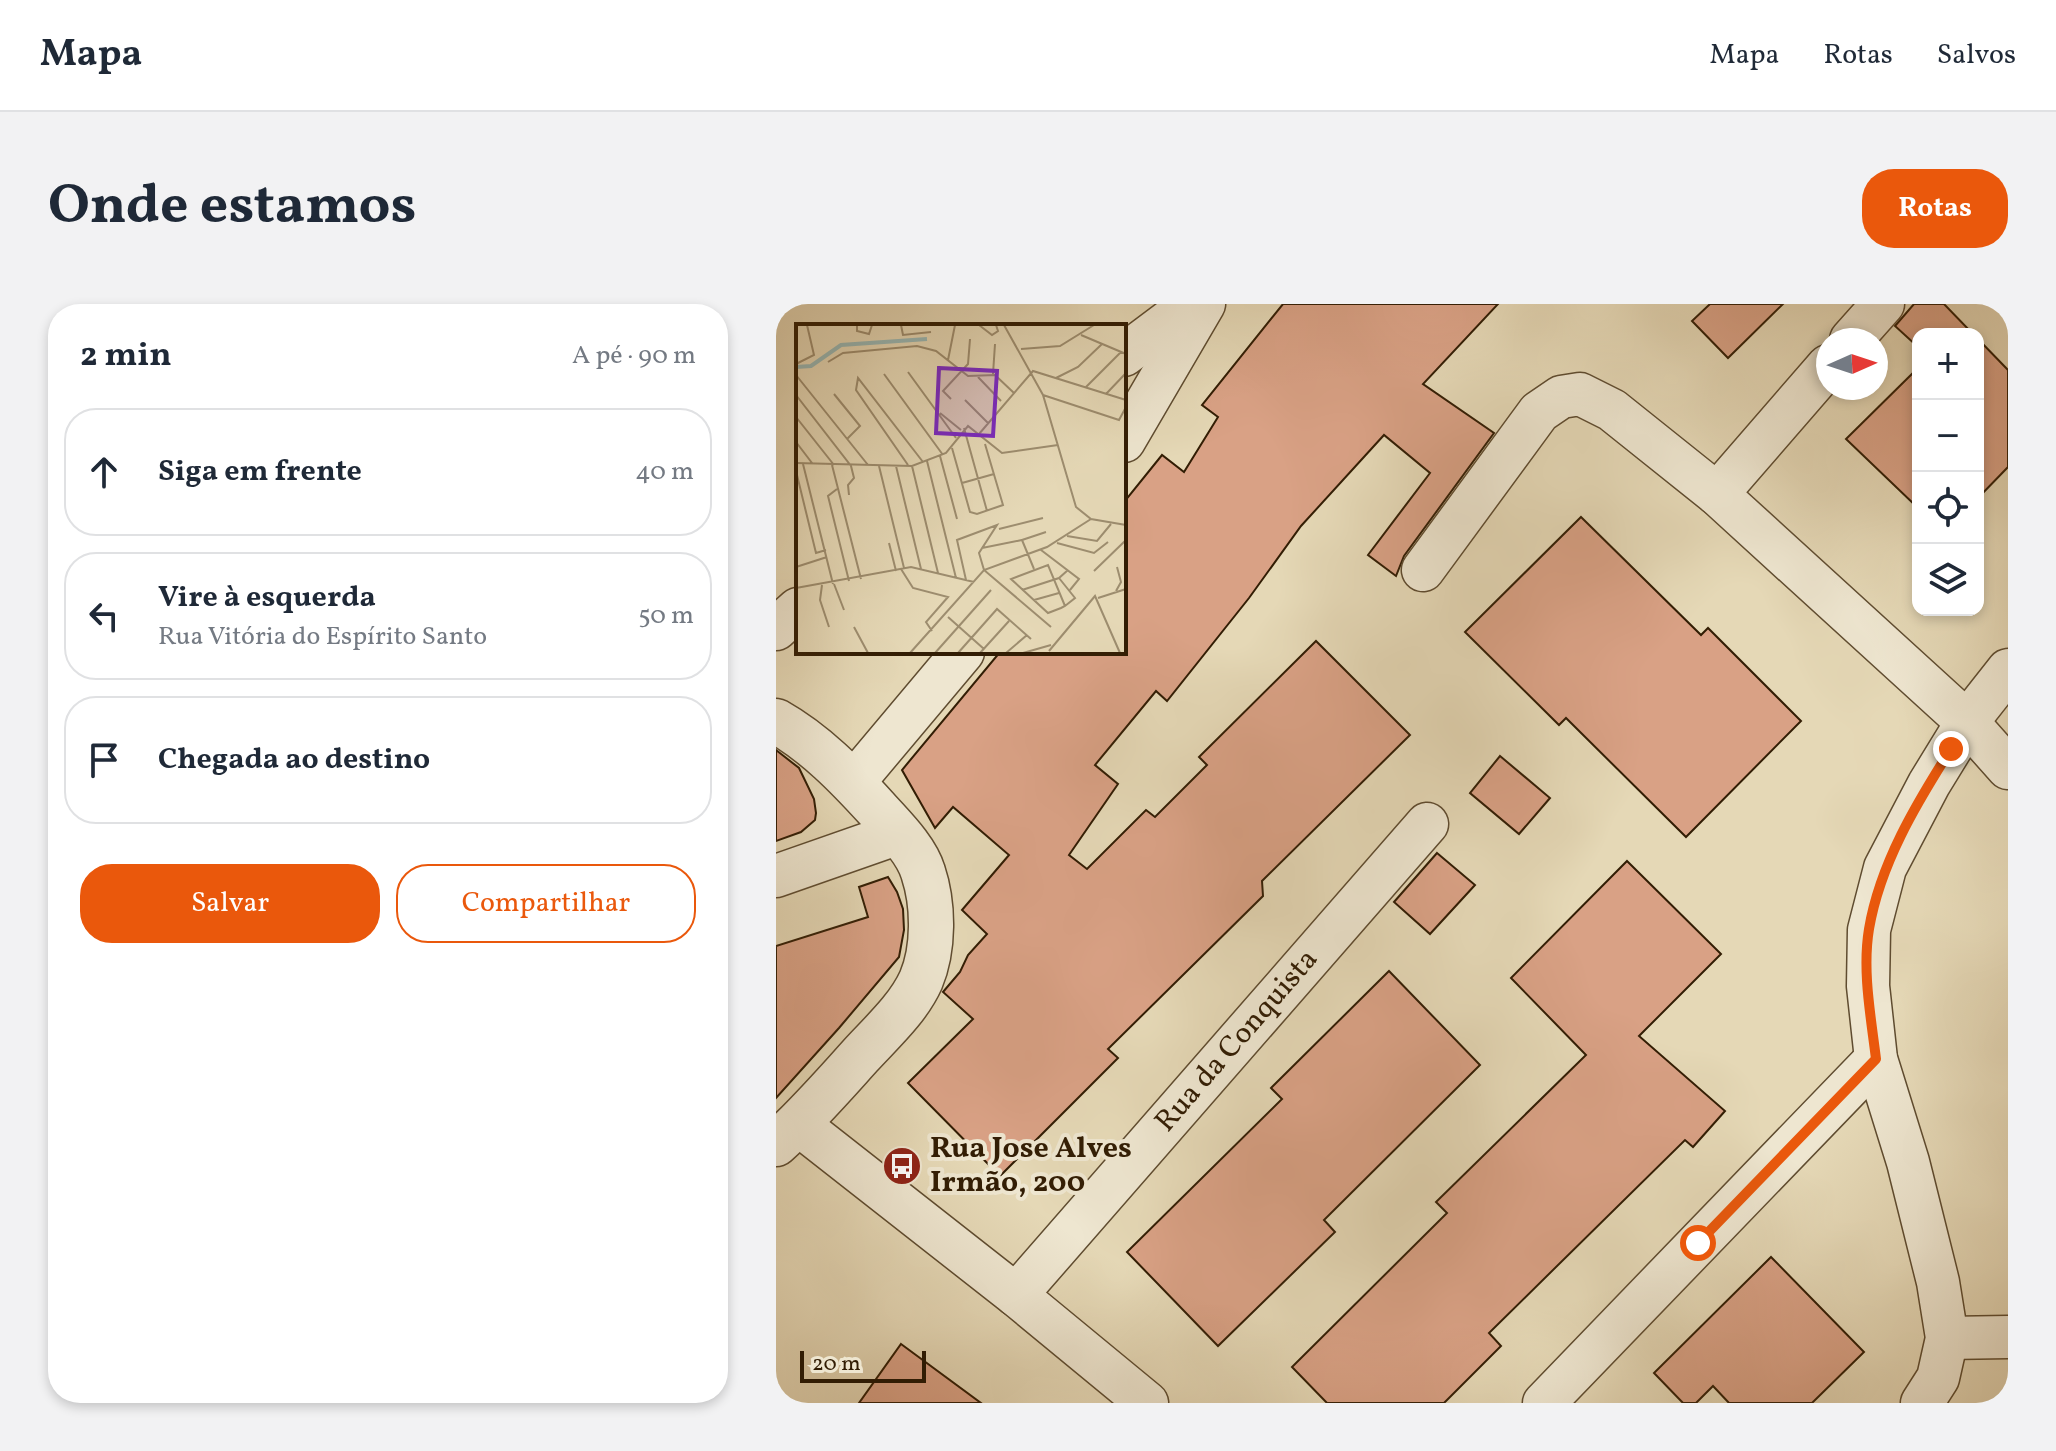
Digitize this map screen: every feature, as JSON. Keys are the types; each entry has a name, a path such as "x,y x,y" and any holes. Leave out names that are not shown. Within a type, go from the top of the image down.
{"street":[{"path":"1126,354 1192,304"},
{"path":"1126,438 1204,304"},
{"path":"1862,328 1883,304"},
{"path":"1717,494 1816,380"},
{"path":"1423,570 1539,412 1561,397 1580,394 1612,410 1717,494 1967,722 2008,768"},
{"path":"776,629 796,611"},
{"path":"853,783 961,654"},
{"path":"1922,1403 1938,1378 1947,1338 1938,1282 1908,1162 1876,1059 1868,986 1869,930 1885,868 1929,784 1967,722 2008,670"},
{"path":"776,721 801,735 853,783 899,833 923,871 930,913 929,950 920,981 903,1009 787,1134 1016,1295 1147,1403"},
{"name":"Rua da Conquista","path":"1016,1295 1427,824"},
{"path":"776,876 899,833"},
{"path":"1544,1403 1876,1059"},
{"path":"1947,1338 2008,1337"}],"building":[{"path":"1283,304 1498,304 1423,384 1494,433 1404,556 1396,576 1368,555 1430,473 1384,435 1301,526 1249,598 1167,701 1156,691 1095,765 1118,784 1069,855 1087,869 1146,810 1155,817 1207,765 1199,757 1316,641 1410,735 1262,881 1263,896 1108,1049 1118,1058 1000,1176 908,1083 973,1019 943,992 960,972 968,955 987,934 962,910 1009,855 953,807 935,828 902,770 998,654 1126,654 1126,500 1162,455 1184,472 1218,417 1202,405"},
{"path":"1710,304 1783,304 1728,358 1692,321"},
{"path":"1914,304 1944,304 1967,328 1912,328 1912,342 1895,326"},
{"path":"1984,345 2008,370 2008,467 1984,492"},
{"path":"1912,374 1912,502 1846,439"},
{"path":"1581,517 1701,635 1708,628 1801,721 1686,837 1566,718 1559,725 1465,632"},
{"path":"776,750 799,768 814,799 816,813 815,820 801,832 776,841"},
{"path":"1500,756 1550,798 1519,834 1470,793"},
{"path":"1437,853 1475,885 1430,934 1394,902"},
{"path":"1627,861 1721,954 1639,1036 1725,1111 1693,1147 1685,1140 1489,1333 1501,1346 1444,1403 1327,1403 1292,1367 1447,1213 1436,1202 1586,1055 1511,978"},
{"path":"888,877 903,909 904,930 899,957 776,1098 776,946 868,917 859,887"},
{"path":"1389,971 1480,1065 1324,1220 1335,1232 1218,1346 1127,1252 1282,1099 1271,1088"},
{"path":"1771,1257 1864,1352 1812,1403 1729,1403 1713,1386 1696,1403 1683,1403 1654,1373"},
{"path":"901,1344 981,1403 859,1403"}],"place":[{"name":"Rua Jose Alves Irmão, 200","path":"902,1166"}],"route":[{"path":"1698,1243 1876,1059 1868,986 1869,930 1885,868 1951,749"}]}
